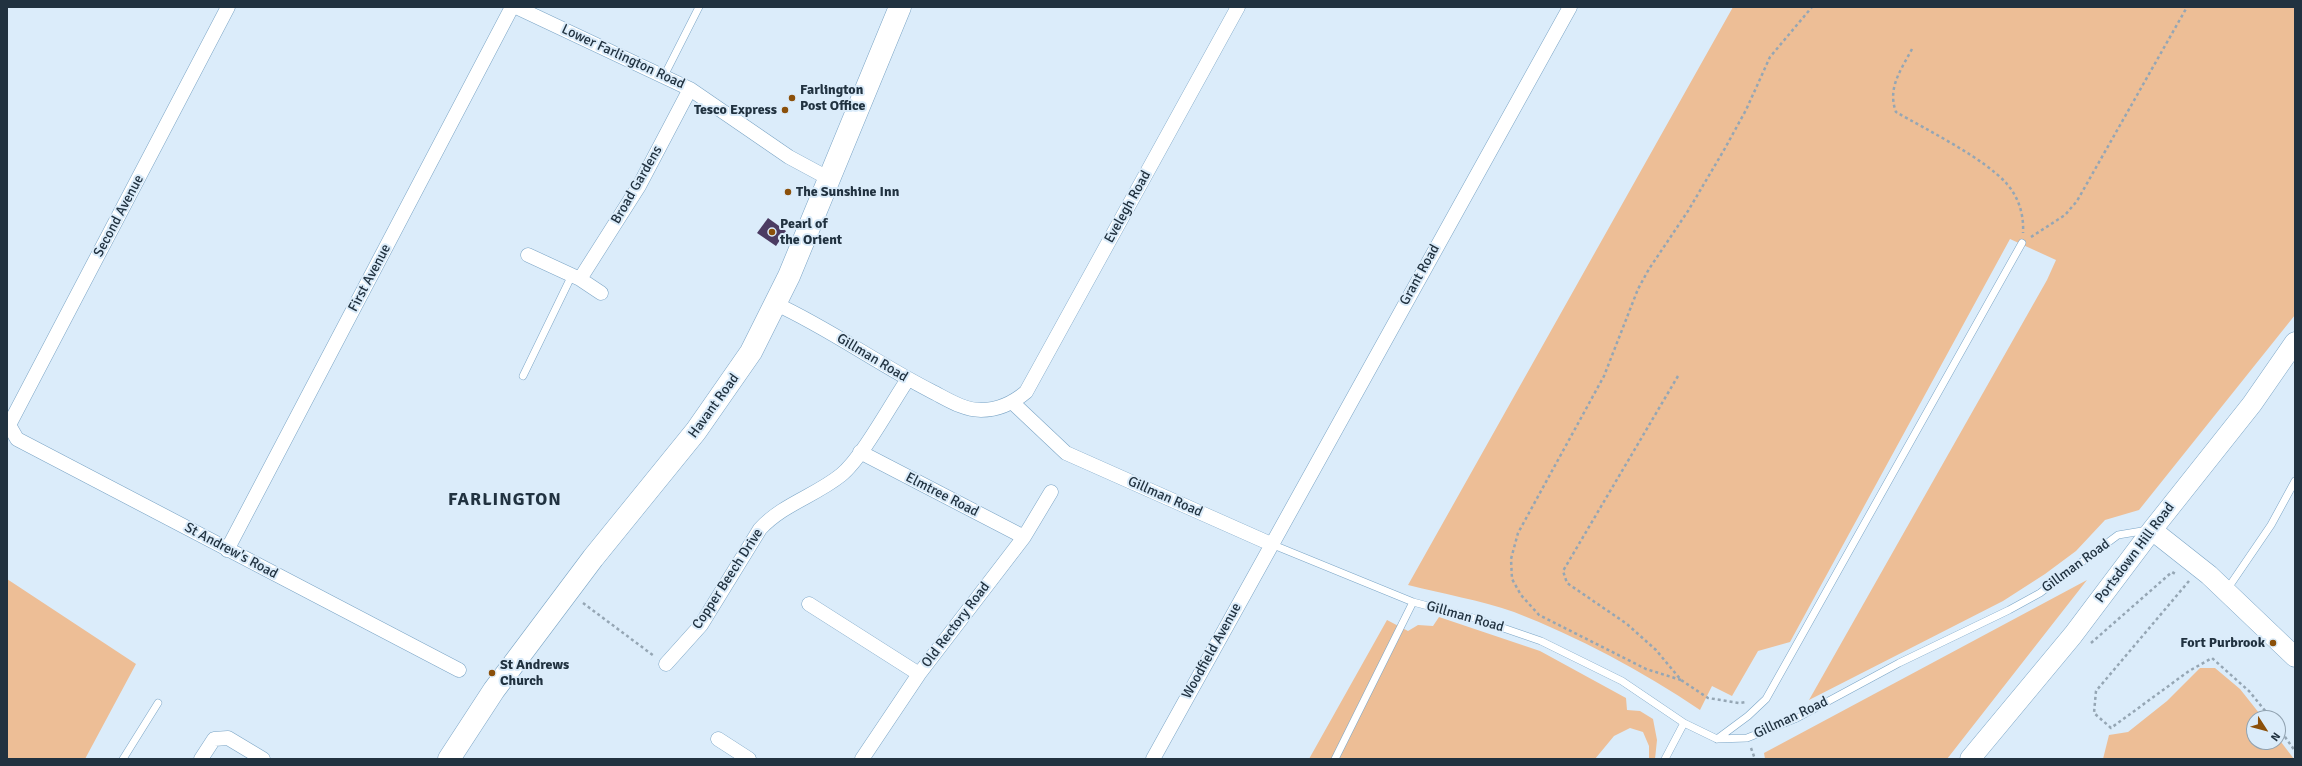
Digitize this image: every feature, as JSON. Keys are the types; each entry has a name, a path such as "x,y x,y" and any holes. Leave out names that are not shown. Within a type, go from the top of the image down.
{"main road":[{"name":"Havant Road","path":"449,759 494,690 562,598 696,431 751,352 776,304 900,7"},
{"name":"Portsdown Hill Road","path":"1970,759 2073,635 2152,530 2252,404 2295,342"},
{"path":"2152,530 2226,591 2295,657"}],"street":[{"name":"Second Avenue","path":"9,425 228,7"},
{"name":"First Avenue","path":"227,550 512,7"},
{"name":"Lower Farlington Road","path":"516,7 690,89 789,157 828,178"},
{"name":"Evelegh Road","path":"1013,403 1026,392 1238,7"},
{"name":"Grant Road","path":"1271,544 1570,7"},
{"name":"Broad Gardens","path":"576,277 639,186 690,89"},
{"path":"528,255 576,277 601,293"},
{"name":"Gillman Road","path":"776,304 805,318 908,379 963,407 982,410 998,408 1013,403 1066,453 1271,544"},
{"name":"Copper Beech Drive","path":"666,664 701,626 760,529 773,515 841,474 860,452 908,379"},
{"name":"St Andrew's Road","path":"9,425 18,439 227,550 459,670"},
{"name":"Elmtree Road","path":"860,452 1024,537"},
{"name":"Old Rectory Road","path":"862,759 919,674 1024,537 1051,492"},
{"name":"Woodfield Avenue","path":"1153,759 1271,544"},
{"path":"809,604 919,674"},
{"path":"201,759 214,739 228,738 263,759"},
{"path":"718,739 749,759"}],"lane":[{"path":"664,76 699,7"},
{"path":"1717,739 1748,716 1766,699 2022,243"},
{"path":"523,376 576,277"},
{"path":"2226,591 2271,525 2295,481"},
{"name":"Gillman Road","path":"1271,544 1412,602 1477,618 1541,641 1622,681 1684,723 1717,739 1747,738 1797,718 1899,663 2009,610 2040,593 2118,535 2152,530"},
{"path":"1335,759 1412,602"},
{"path":"124,759 158,703"},
{"path":"1665,759 1684,723"}],"path":[{"path":"1766,699 1739,703 1708,698 1681,680 1646,669 1539,615 1520,596 1512,579 1511,559 1518,533 1604,376 1638,289 1649,269 1688,211 1724,150 1746,110 1770,57 1812,7"},
{"path":"2022,243 2065,215 2077,201 2187,7"},
{"path":"1912,49 1894,84 1892,102 1896,112 1981,163 2007,184 2019,204 2024,222 2022,243"},
{"path":"1678,376 1563,571 1566,583 1627,624 1656,650 1681,680"},
{"path":"2189,581 2096,691 2094,713 2111,728 2189,671 2212,658 2250,691 2265,710"},
{"path":"591,609 666,664"},
{"path":"2286,738 2295,751"}],"shaded area":[{"path":"1733,7 2295,7 2295,315 2139,510 2105,520 2076,551 2045,574 2003,601 1809,700 2047,280 2056,260 2010,239 1790,642 1758,651 1732,696 1712,686 1700,710 1633,668 1562,632 1514,612 1488,604 1408,585"},
{"path":"7,579 136,664 85,759 7,759"},
{"path":"2087,580 1947,759 1765,759 1764,753"},
{"path":"1439,617 1540,651 1626,698 1627,710 1640,711 1653,719 1657,740 1655,759 1649,759 1649,746 1643,732 1630,728 1614,736 1595,759 1309,759 1387,620 1408,631 1418,625 1433,626"},
{"path":"2200,668 2215,668 2240,689 2257,710 2246,710 2246,750 2286,750 2286,748 2294,759 2103,759 2109,735 2128,732 2167,701"}],"building":[{"name":"Pearl of the Orient","path":"768,218 786,231 776,246 757,233"}],"place":[{"name":"Farlington Post Office","path":"792,98"},
{"name":"Tesco Express","path":"785,110"},
{"name":"The Sunshine Inn","path":"788,192"},
{"name":"Pearl of the Orient","path":"772,232"},
{"name":"Fort Purbrook","path":"2273,643"},
{"name":"St Andrews Church","path":"492,673"}],"district":[{"name":"FARLINGTON","path":"505,500"}]}
